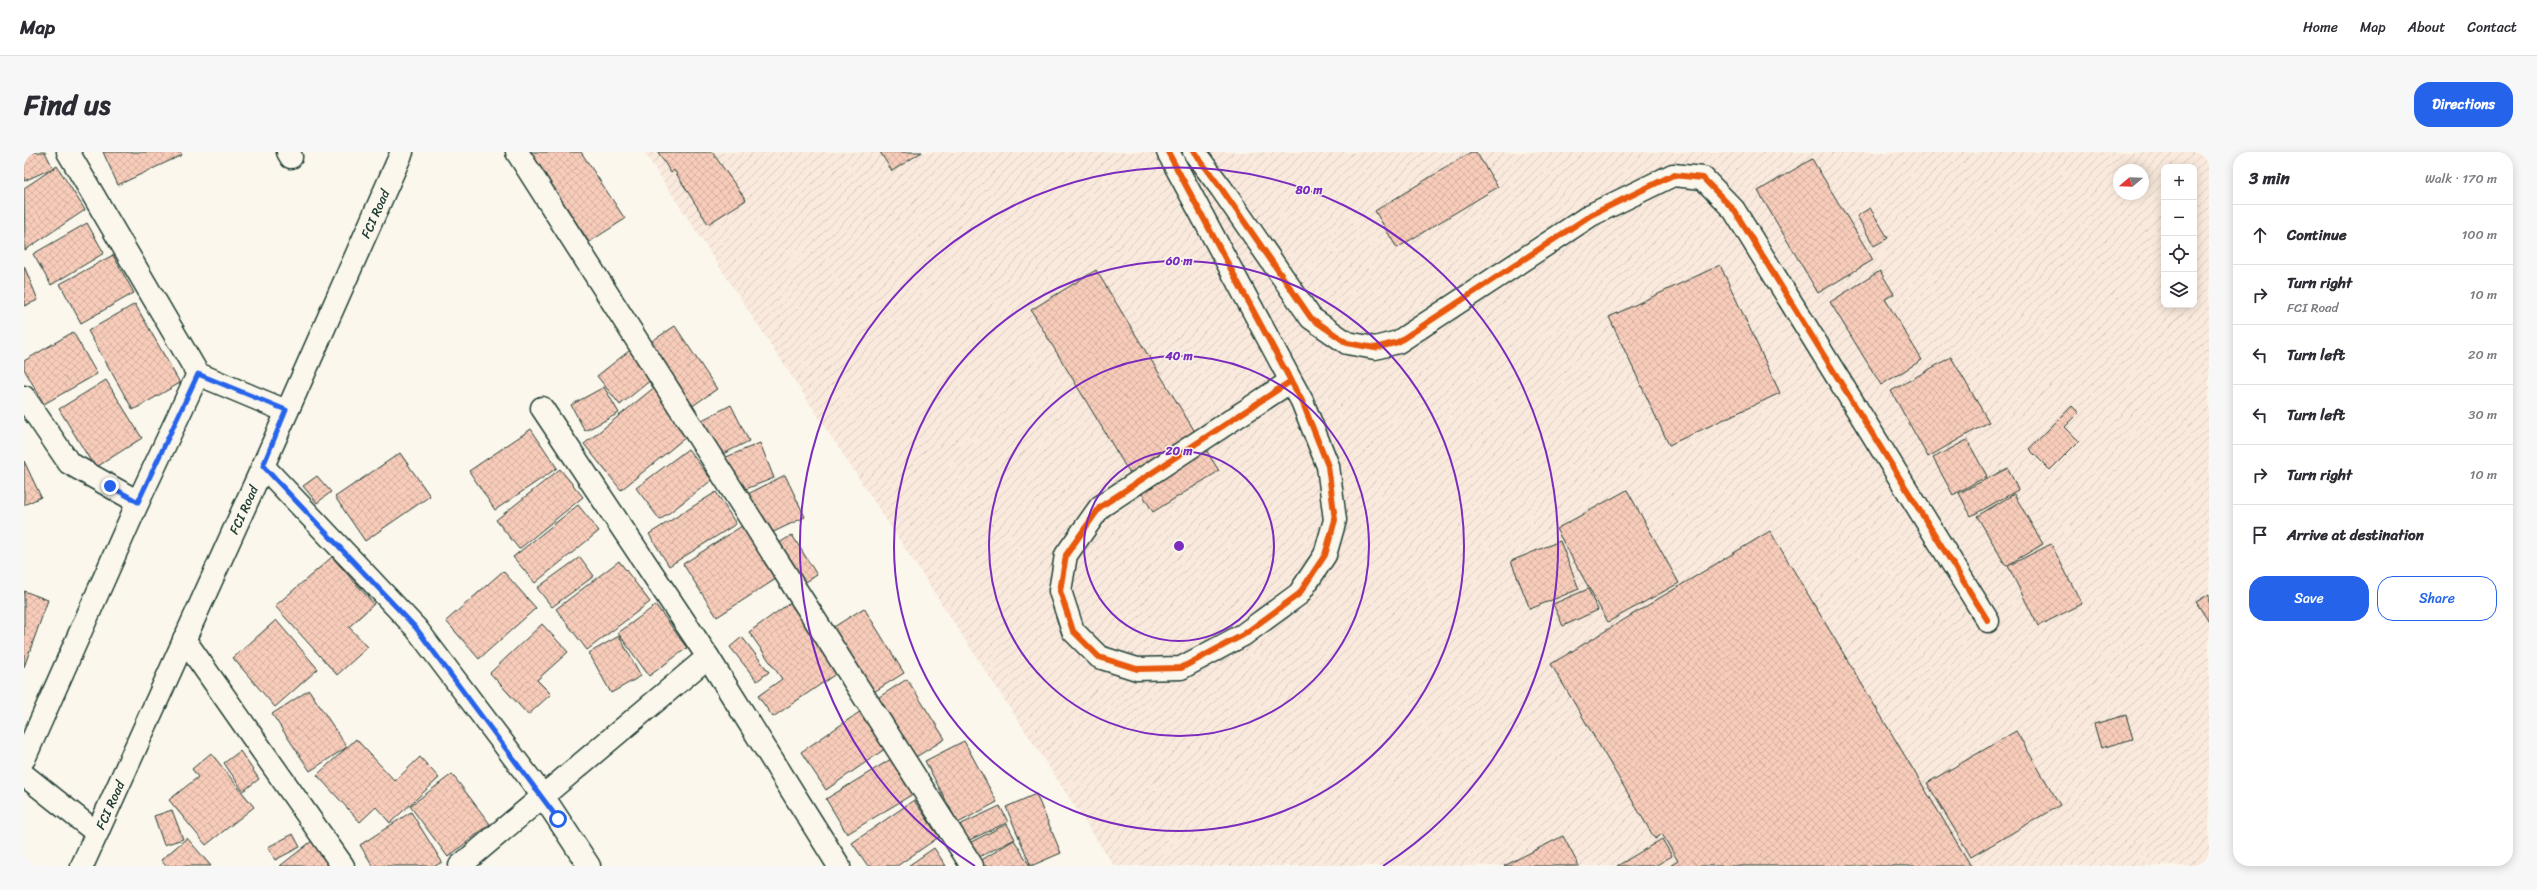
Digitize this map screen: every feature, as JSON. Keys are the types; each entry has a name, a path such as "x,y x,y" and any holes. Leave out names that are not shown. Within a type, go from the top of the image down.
{"street":[{"path":"68,152 198,374 286,410"},
{"name":"FCI Road","path":"82,866 263,466 286,410 402,152"},
{"path":"517,152 972,866"},
{"path":"1168,152 1302,401 1328,466 1335,520 1325,555 1299,594 1243,635 1181,668 1138,669 1099,657 1073,631 1060,591 1066,555 1100,508 1291,381"},
{"path":"1194,152 1221,188 1311,318 1347,343 1375,348 1398,342 1591,215 1673,175 1703,178 1734,210 1988,621"},
{"path":"24,759 138,502 198,374"},
{"path":"24,397 69,463 138,502"},
{"path":"542,408 708,656 839,866"},
{"path":"263,466 416,628 543,796 589,866"},
{"path":"184,639 343,866"},
{"path":"460,866 708,656"},
{"path":"24,775 97,833"}],"shaded area":[{"path":"644,152 2209,152 2209,866 1114,866"}],"building":[{"path":"24,152 45,152 53,168 24,181"},
{"path":"103,152 180,152 182,155 118,185"},
{"path":"530,152 581,152 625,219 589,242"},
{"path":"658,152 712,152 746,200 708,224 674,170 671,173"},
{"path":"880,152 922,152 892,171"},
{"path":"1471,152 1476,152 1498,187 1397,248 1375,211"},
{"path":"1812,159 1873,260 1818,293 1758,191"},
{"path":"57,166 85,210 25,250 24,188"},
{"path":"1870,208 1888,238 1874,246 1857,216"},
{"path":"87,223 104,253 51,285 33,254"},
{"path":"113,255 134,293 81,323 60,284"},
{"path":"1720,265 1780,393 1669,445 1609,317"},
{"path":"24,266 38,300 24,306"},
{"path":"1096,270 1219,471 1153,512 1031,310"},
{"path":"1880,271 1894,294 1885,299 1922,360 1881,385 1830,302"},
{"path":"135,304 180,383 133,410 88,331"},
{"path":"675,326 717,389 691,407 649,343"},
{"path":"73,332 97,374 44,404 24,369 24,361"},
{"path":"634,347 657,375 620,405 597,376"},
{"path":"1951,357 1989,422 1928,457 1891,391"},
{"path":"106,380 142,438 95,468 59,409"},
{"path":"656,386 692,432 621,490 584,444"},
{"path":"604,387 619,413 585,431 571,405"},
{"path":"731,405 749,441 721,455 702,420"},
{"path":"2072,406 2079,413 2065,427 2079,441 2050,470 2029,449"},
{"path":"531,429 557,468 495,510 469,471"},
{"path":"1967,440 1987,476 1953,495 1933,458"},
{"path":"760,443 774,478 738,492 724,458"},
{"path":"688,449 712,480 660,520 636,488"},
{"path":"400,453 430,496 365,541 335,497"},
{"path":"24,461 41,497 24,505"},
{"path":"2008,468 2018,490 1971,516 1959,493"},
{"path":"560,469 583,497 519,549 496,520"},
{"path":"785,475 805,517 765,536 746,495"},
{"path":"317,476 331,492 317,503 303,486"},
{"path":"1627,490 1679,583 1608,622 1556,529"},
{"path":"716,492 736,524 669,566 649,534"},
{"path":"2014,494 2043,544 2006,566 1977,516"},
{"path":"578,505 599,531 535,583 513,557"},
{"path":"742,526 776,579 717,617 683,564"},
{"path":"1770,531 1971,866 1670,866 1678,861 1662,834 1655,839 1551,664"},
{"path":"792,535 817,575 801,585 776,545"},
{"path":"1560,541 1579,589 1530,609 1511,561"},
{"path":"2051,544 2082,604 2038,626 2008,566"},
{"path":"332,557 374,604 349,627 368,647 337,675 275,606"},
{"path":"580,557 594,576 552,607 537,588"},
{"path":"619,561 650,602 587,650 556,609"},
{"path":"503,571 536,608 479,659 446,621"},
{"path":"1588,589 1598,610 1563,626 1553,604"},
{"path":"24,591 48,600 24,667"},
{"path":"2209,594 2209,622 2196,602"},
{"path":"791,602 840,671 773,717 758,696 782,679 749,632"},
{"path":"656,605 687,648 649,676 618,633"},
{"path":"864,608 904,673 869,695 829,630"},
{"path":"276,620 318,669 275,707 233,658"},
{"path":"542,624 568,652 537,680 551,694 528,715 490,673"},
{"path":"619,636 641,676 611,693 589,653"},
{"path":"742,637 769,672 757,681 730,647"},
{"path":"907,679 945,739 911,760 873,701"},
{"path":"309,690 347,747 310,771 272,714"},
{"path":"864,709 889,746 826,790 801,752"},
{"path":"2126,715 2133,739 2101,748 2094,724"},
{"path":"2016,731 2060,805 1971,857 1927,783"},
{"path":"356,739 395,781 420,757 439,778 390,823 376,807 360,822 317,775"},
{"path":"964,741 997,802 958,823 925,761"},
{"path":"240,751 259,779 243,791 224,763"},
{"path":"211,753 254,807 206,845 169,800 198,777 192,769"},
{"path":"891,759 913,794 847,834 826,799"},
{"path":"452,774 490,824 448,857 410,806"},
{"path":"1036,794 1061,853 1031,866 1006,807"},
{"path":"914,800 939,837 897,866 868,866 852,843"},
{"path":"1000,806 1008,822 963,843 955,827"},
{"path":"172,810 183,839 164,845 154,816"},
{"path":"411,812 442,862 435,866 373,866 360,845"},
{"path":"1007,824 1015,839 975,859 967,844"},
{"path":"293,834 300,847 275,860 268,847"},
{"path":"1563,836 1579,866 1504,866"},
{"path":"187,838 211,866 166,866 161,860"},
{"path":"1662,839 1672,856 1655,866 1617,866"},
{"path":"313,840 331,866 280,866"},
{"path":"1014,840 1030,866 983,866 980,861"},
{"path":"934,848 946,866 908,866"}],"cycle path":[{"path":"1168,152 1302,401 1328,466 1335,520 1325,555 1299,594 1243,635 1181,668 1137,669 1099,657 1073,631 1060,591 1066,555 1100,507 1291,381"},
{"path":"1194,152 1221,188 1311,318 1347,343 1375,348 1398,342 1591,215 1673,175 1703,178 1734,210 1988,621"}],"route":[{"path":"110,486 138,502 198,374 286,410 263,466 416,628 543,796 558,819"}]}
